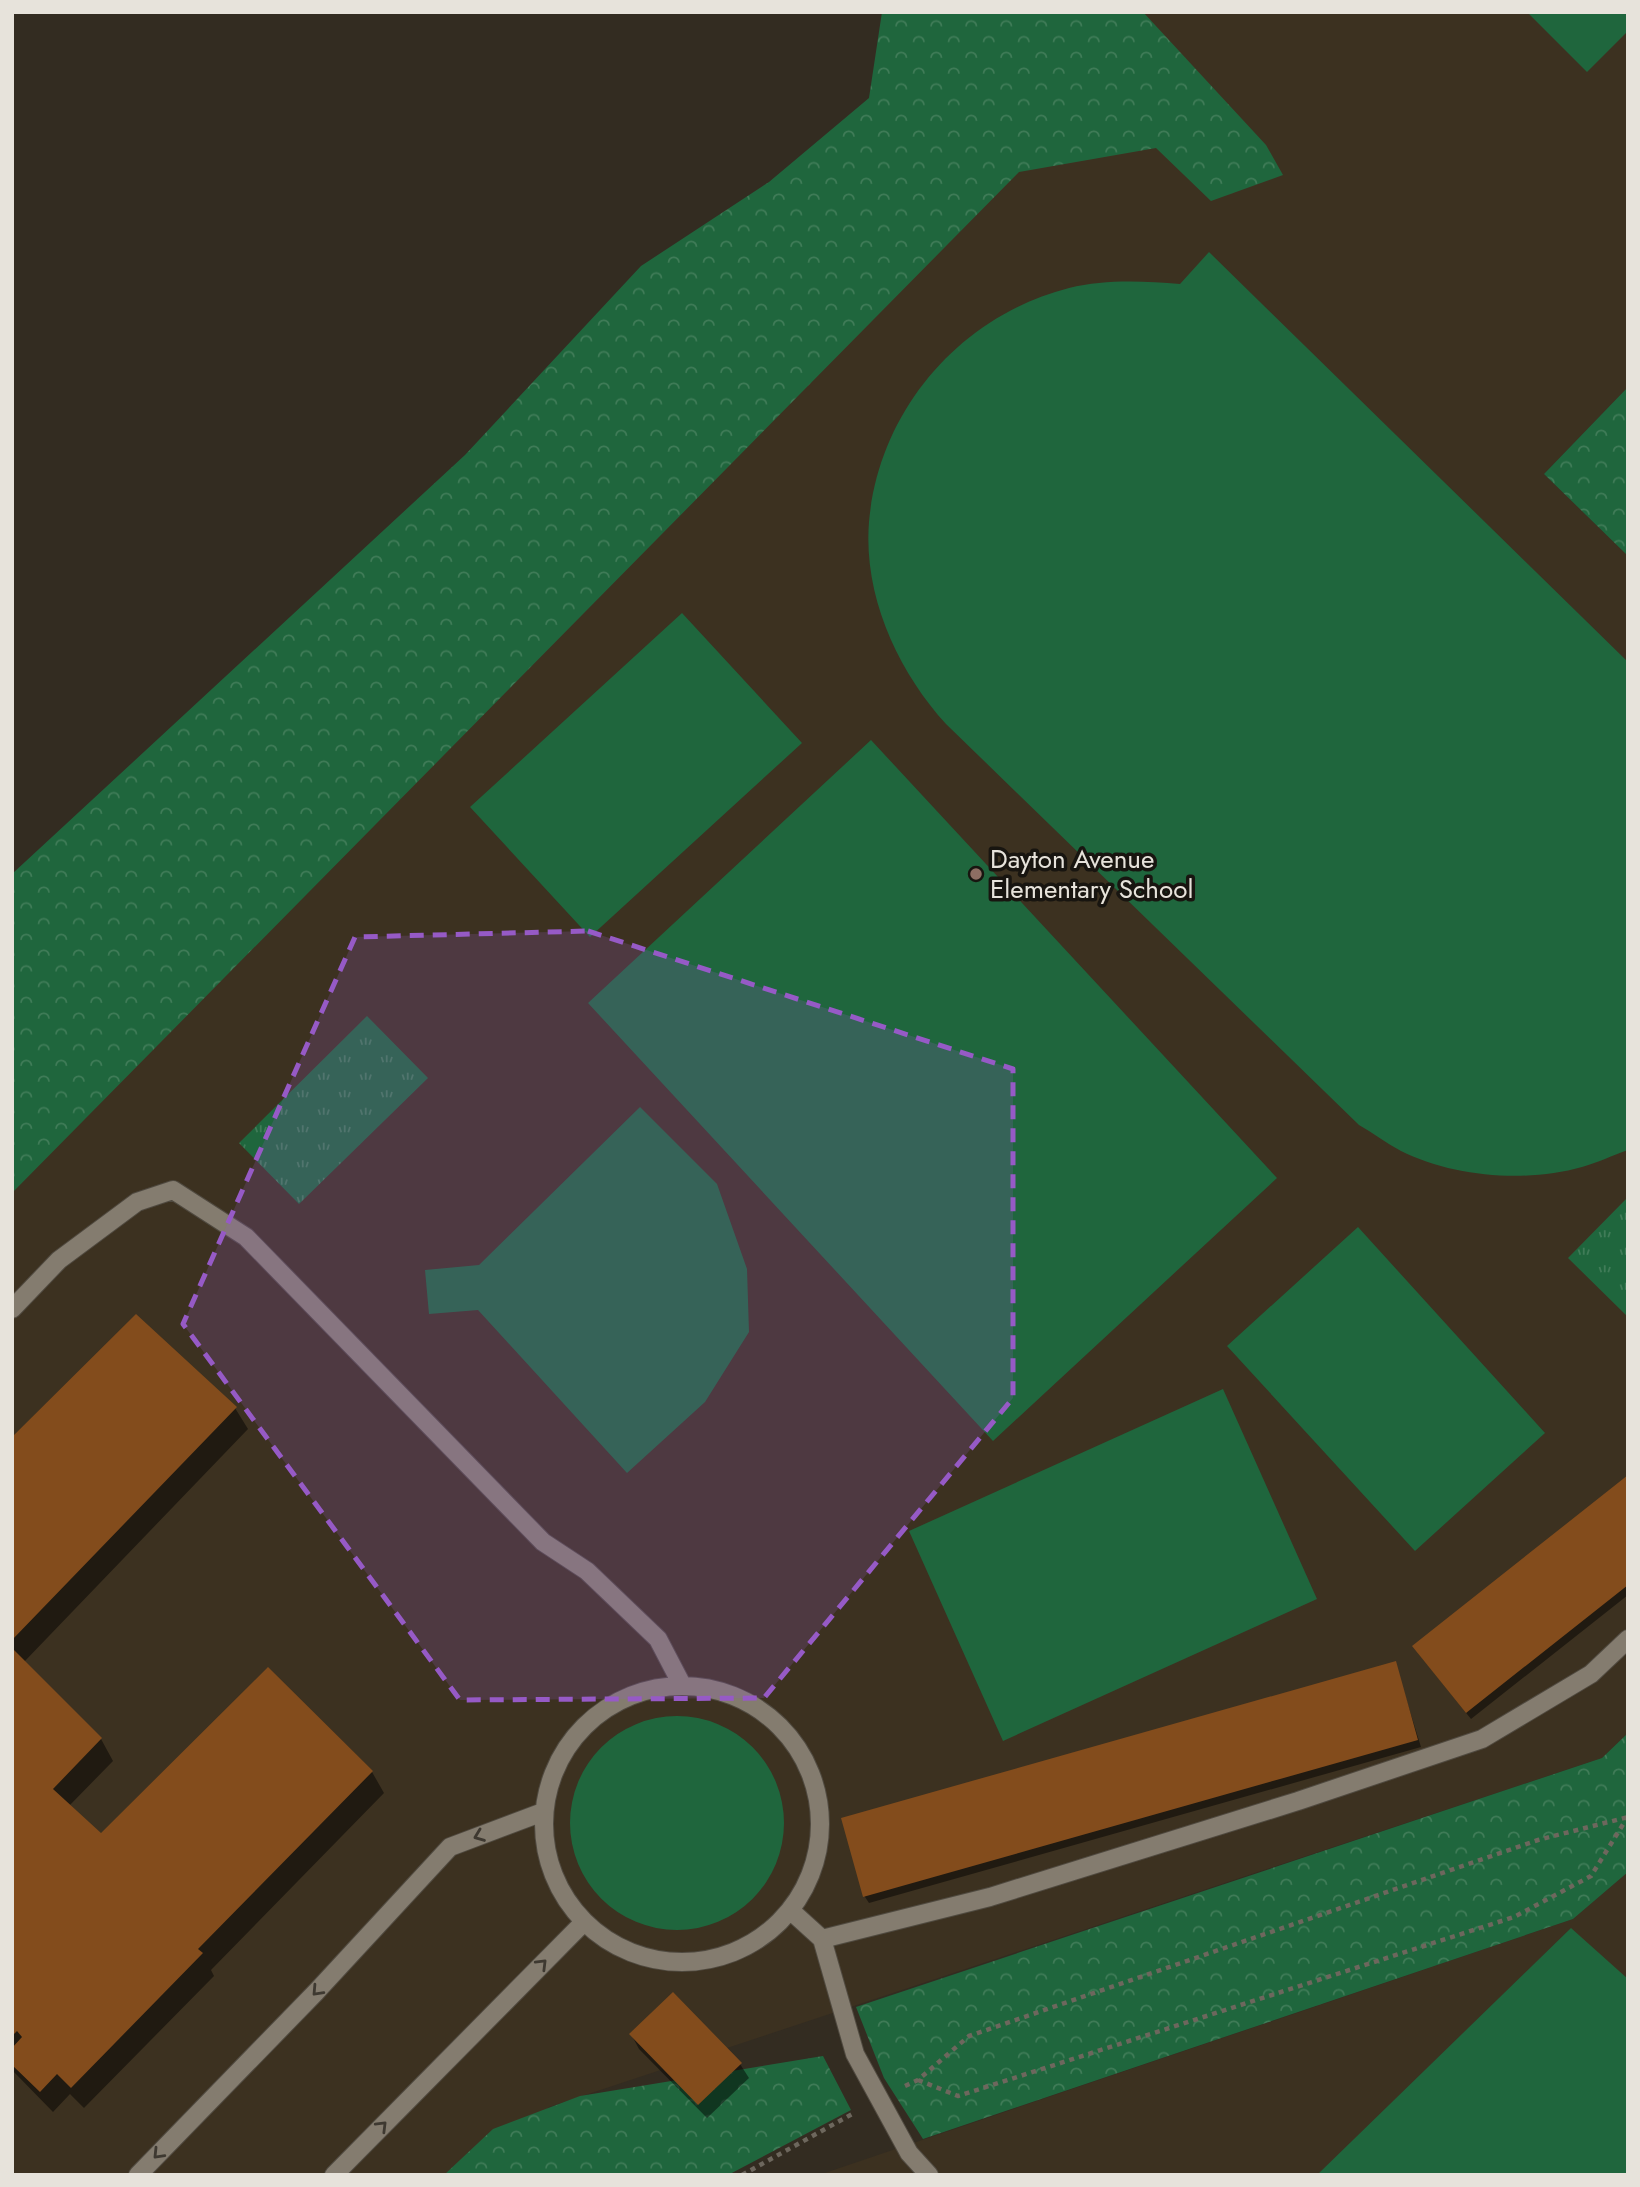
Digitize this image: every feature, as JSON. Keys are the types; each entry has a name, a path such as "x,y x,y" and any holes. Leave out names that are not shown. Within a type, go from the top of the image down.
{"lane":[{"path":"12,1309 59,1260 137,1202 173,1190 246,1237 543,1542 587,1571 658,1639 682,1685"},
{"path":"822,1939 1003,1893 1298,1801 1482,1739 1591,1675 1628,1639"},
{"path":"682,1685 726,1692 765,1713 796,1744 814,1784 820,1828 811,1871 790,1910 762,1937 727,1955 690,1962 651,1959 626,1951 614,1946 583,1923 551,1872 543,1812 557,1762 588,1721 632,1694 682,1685"},
{"path":"138,2175 316,1992 450,1846 543,1812"},
{"path":"790,1910 822,1939 855,2054 909,2153 929,2175"},
{"path":"334,2175 583,1923"}],"path":[{"path":"743,2175 918,2080 969,2036 1538,1840 1628,1817"},
{"path":"918,2080 958,2096 1514,1917 1591,1876 1628,1817"}],"highlighted area":[{"path":"588,931 1013,1069 1013,1398 764,1698 460,1700 183,1324 355,937"}],"shaded area":[{"name":"Dayton Avenue Elementary School","path":"1084,12 1628,12 1628,387 1544,474 1628,556 1628,1733 1602,1758 549,2107 481,2175 12,2175 12,1191"},
{"path":"1628,1872 1628,2175 819,2175 1573,1919"}],"green space":[{"path":"882,12 1143,12 1266,145 1283,175 1211,201 1156,148 1019,172 12,1193 12,874 465,455 641,266 769,182 869,98"},
{"path":"1527,12 1628,12 1628,31 1587,72"},
{"path":"1209,252 1628,662 1628,1150 1560,1172 1490,1175 1443,1167 1421,1160 1395,1148 1359,1125 946,724 913,680 887,631 872,577 869,550 869,522 876,481 889,442 908,406 932,374 960,345 993,321 1030,302 1069,288 1096,283 1180,284"},
{"path":"1628,387 1628,556 1544,474"},
{"path":"682,613 802,743 590,937 470,807"},
{"path":"871,740 1277,1178 993,1441 588,1003"},
{"path":"367,1016 428,1078 299,1204 239,1143"},
{"path":"640,1107 717,1184 747,1269 749,1332 705,1402 627,1473 478,1310 429,1314 425,1270 479,1265"},
{"path":"1628,1197 1628,1317 1568,1258"},
{"path":"1358,1227 1545,1433 1415,1551 1227,1346"},
{"path":"1223,1389 1317,1599 1003,1741 909,1531"},
{"path":"677,1716 718,1724 736,1734 752,1748 766,1764 776,1782 784,1823 776,1864 766,1882 752,1898 736,1912 718,1922 677,1930 636,1922 618,1912 602,1898 588,1882 578,1864 570,1823 578,1782 588,1764 602,1748 618,1734 636,1724"},
{"path":"1628,1733 1628,1872 1573,1919 923,2139 884,2078 856,2007 1602,1758"},
{"path":"1571,1928 1628,1979 1628,2175 1317,2175"},
{"path":"823,2056 851,2110 728,2175 444,2175 493,2129 580,2096"}],"building":[{"path":"136,1314 237,1407 12,1640 12,1437"},
{"path":"1628,1475 1628,1585 1466,1713 1412,1646"},
{"path":"12,1648 102,1738 53,1789 101,1833 268,1667 373,1771 198,1949 203,1953 71,2088 57,2074 40,2092 12,2065 12,2048 22,2037 17,2031 12,2036"},
{"path":"1396,1661 1418,1740 863,1897 841,1818"},
{"path":"673,1992 742,2063 698,2105 629,2034"}],"place":[{"name":"Dayton Avenue Elementary School","path":"976,874"}]}
